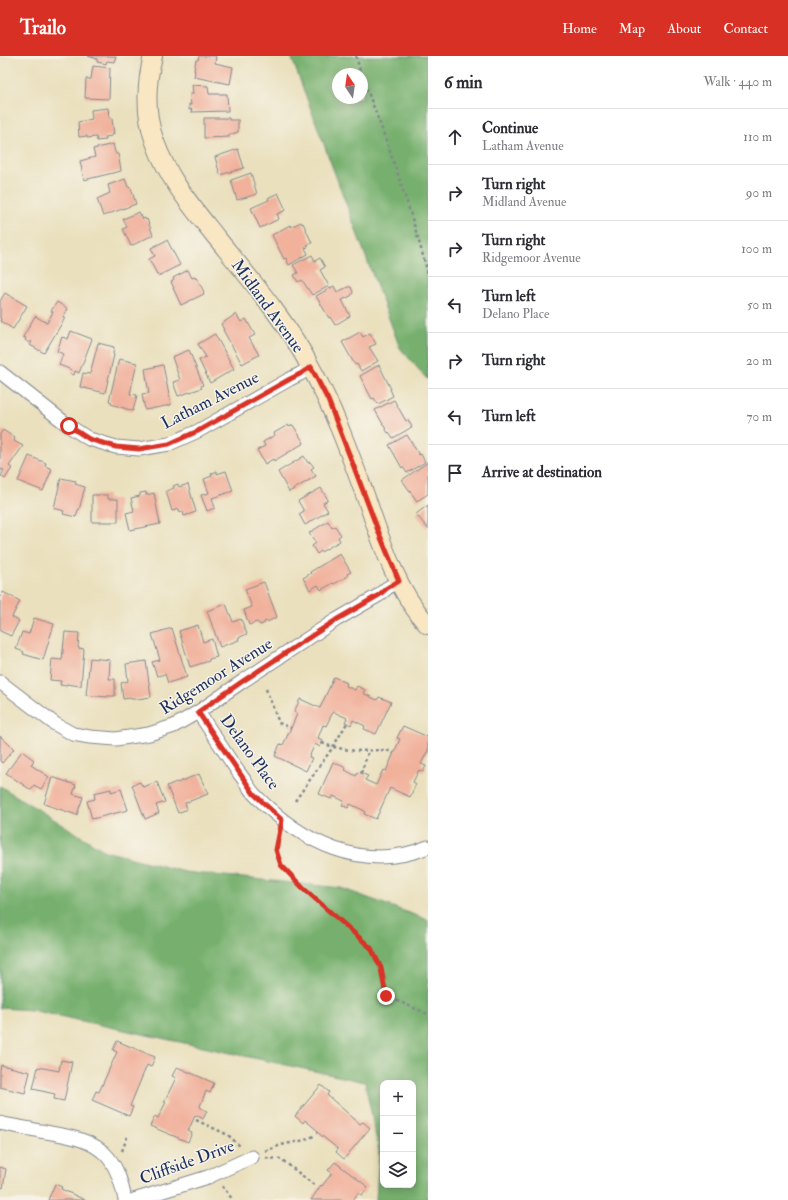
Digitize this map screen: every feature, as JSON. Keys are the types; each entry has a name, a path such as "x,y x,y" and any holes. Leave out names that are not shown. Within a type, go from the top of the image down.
{"street":[{"name":"Midland Avenue","path":"152,56 148,85 148,105 153,136 162,159 174,182 282,321 311,367 328,400 399,581 409,599 428,625"},
{"name":"Latham Avenue","path":"0,372 69,426 89,439 116,447 139,449 169,444 198,431 311,367"},
{"name":"Ridgemoor Avenue","path":"0,682 55,724 73,734 116,739 148,734 174,726 198,712 330,624 379,595 399,581"},
{"name":"Delano Place","path":"198,712 254,794 282,820 322,844 334,850 373,856 401,856 428,847"},
{"name":"Cliffside Drive","path":"0,1123 68,1136 82,1140 98,1148 108,1157 115,1168 125,1200"},
{"name":"Cliffside Drive","path":"134,1200 208,1177 252,1157"}],"path":[{"path":"356,56 359,68"},
{"path":"368,92 387,140 415,226 428,274"},
{"path":"266,689 279,723 291,728"},
{"path":"296,801 333,747 347,723"},
{"path":"322,743 333,747 355,751 386,750 394,753"},
{"path":"361,773 369,750"},
{"path":"282,820 276,850 281,865 303,888 371,948 381,968 386,996 428,1014"},
{"path":"196,1120 228,1135 252,1157 281,1159 314,1185"},
{"path":"252,1157 281,1145 305,1140 316,1135"}],"green space":[{"path":"291,56 428,56 428,380 400,348"},
{"path":"0,786 105,851 185,872 341,888 428,920 427,1200 376,1200 379,1152 365,1082 31,1010 0,1008"}],"building":[{"path":"88,56 116,56 114,62 107,61 106,64 97,62 97,59"},
{"path":"199,56 216,56 215,63 233,67 230,84 194,77 196,60 198,60"},
{"path":"93,66 110,68 109,99 85,98 86,79 91,79"},
{"path":"192,85 208,86 209,94 227,94 228,111 191,112 192,109 189,110 189,104 191,105 190,94 193,94"},
{"path":"108,108 109,117 112,119 114,134 112,134 112,136 105,137 106,140 97,141 96,137 79,137 78,122 92,119 91,110"},
{"path":"204,118 229,118 229,120 238,120 238,132 229,135 229,137 204,138"},
{"path":"113,144 116,154 118,154 121,171 84,180 80,161 95,157 93,149"},
{"path":"238,149 244,168 220,175 215,157"},
{"path":"251,173 257,194 237,200 231,180"},
{"path":"125,179 128,187 131,188 136,204 103,216 97,199 110,193 108,185"},
{"path":"278,193 286,210 277,214 279,219 260,228 251,208 269,200 268,198"},
{"path":"139,212 143,219 147,219 153,235 131,246 123,229 127,227 123,219"},
{"path":"301,222 302,224 303,223 312,243 307,245 308,247 305,248 308,254 289,265 286,258 284,259 272,235 290,225 291,227"},
{"path":"167,240 180,265 158,276 149,259 155,256 151,248"},
{"path":"312,255 315,261 320,258 325,267 320,270 329,286 312,295 302,280 298,282 294,275 298,273 293,265"},
{"path":"188,270 192,278 197,278 204,294 181,305 171,282 174,280 173,278"},
{"path":"334,286 337,292 351,287 353,292 351,296 342,300 350,316 335,325 316,296"},
{"path":"5,293 27,306 13,329 0,321 0,301"},
{"path":"57,302 68,309 63,317 65,318 44,353 30,345 32,342 30,341 29,343 25,340 26,338 23,337 35,316 47,323 53,312 51,311"},
{"path":"236,314 241,322 246,319 255,335 249,338 259,355 242,364 221,324"},
{"path":"71,331 92,339 79,373 75,371 74,375 71,374 72,370 59,365 63,354 57,351 62,337 68,339"},
{"path":"360,332 363,337 370,333 376,344 369,347 378,361 361,371 357,364 355,365 342,342"},
{"path":"215,334 234,369 210,383 199,360 206,357 198,344"},
{"path":"98,343 114,347 114,355 105,393 80,387 83,373 90,374"},
{"path":"189,350 203,385 201,386 202,388 178,396 173,382 180,380 172,357"},
{"path":"119,359 137,363 130,394 137,395 133,411 111,404 112,402 109,401"},
{"path":"163,365 171,405 145,410 142,394 149,393 145,369"},
{"path":"379,365 393,396 378,404 374,398 372,399 360,376"},
{"path":"394,400 406,421 408,420 412,427 393,438 389,432 388,433 375,410"},
{"path":"288,425 289,427 293,425 304,443 274,461 273,459 265,464 257,450 265,446 263,442 275,435 274,433"},
{"path":"3,430 15,438 14,441 23,446 9,466 12,468 5,479 1,476 4,470 2,469 0,472 0,434"},
{"path":"407,435 425,462 407,473 403,467 402,468 389,445"},
{"path":"29,456 46,463 45,466 52,469 43,491 18,481"},
{"path":"304,456 308,463 310,462 314,467 311,469 316,476 289,492 278,472"},
{"path":"428,462 428,494 417,501 402,480"},
{"path":"217,471 217,474 226,471 233,491 212,498 215,508 207,511 201,495 209,493 204,479 212,476 211,474"},
{"path":"61,478 76,481 75,484 85,487 76,517 63,514 64,511 54,508"},
{"path":"178,484 179,487 188,484 196,512 184,516 183,511 180,512 179,509 172,511 166,491 174,488 173,486"},
{"path":"321,488 328,500 323,503 328,511 305,525 299,514 304,511 298,501"},
{"path":"146,492 146,495 154,493 160,524 130,530 126,513 134,511 131,498 140,496 140,493"},
{"path":"92,495 108,495 108,499 118,499 118,522 92,522"},
{"path":"428,505 428,529 416,514"},
{"path":"328,521 332,528 335,526 341,535 338,537 340,541 317,554 312,546 316,543 309,533"},
{"path":"340,554 351,572 347,574 348,576 321,590 318,585 310,590 303,578 311,573 310,572"},
{"path":"264,582 277,617 260,625 257,622 249,625 244,610 252,607 245,589"},
{"path":"3,592 20,601 12,617 19,621 11,636 0,631 0,597"},
{"path":"226,604 233,622 241,619 247,634 238,638 239,640 220,647 207,611"},
{"path":"34,618 54,624 43,660 23,654 24,652 16,649 22,632 29,634"},
{"path":"198,625 203,642 212,639 217,657 190,667 179,631"},
{"path":"172,628 187,677 168,683 165,674 157,676 152,662 160,660 152,634"},
{"path":"65,632 79,633 78,648 84,649 81,686 66,684 66,686 60,685 61,681 50,680 52,659 62,660"},
{"path":"90,658 110,660 109,679 115,679 115,696 107,697 86,695"},
{"path":"146,661 151,697 123,699 121,683 128,681 126,664"},
{"path":"334,677 347,683 346,686 355,690 357,686 365,690 363,693 377,700 379,697 391,702 376,734 364,729 365,726 353,720 351,725 345,722 347,718 334,712 326,726 323,725 318,738 323,740 320,747 315,744 309,757 312,758 306,771 275,756 280,744 283,745 291,728 297,714 294,712 300,699 320,708"},
{"path":"403,726 428,737 428,752 421,764 426,766 423,772 419,770 413,782 416,784 410,797 390,788 376,819 364,814 365,811 350,804 348,808 342,805 344,801 333,796 331,799 319,794 333,762 346,768 345,770 356,776 358,772 368,776 365,780 376,785 383,770 386,771 400,739 397,738"},
{"path":"0,736 14,749 2,763 0,761"},
{"path":"22,751 34,760 31,765 49,777 41,789 34,785 31,790 6,773"},
{"path":"199,774 208,794 185,803 187,809 178,813 167,786"},
{"path":"52,777 76,785 73,794 83,797 77,815 44,804"},
{"path":"140,782 143,787 157,782 165,802 156,805 159,813 145,819 132,785"},
{"path":"111,789 111,792 121,789 128,810 92,819 87,801 95,799 94,793"},
{"path":"117,1041 155,1057 151,1067 147,1065 130,1106 133,1107 129,1116 92,1100 96,1091 99,1092 117,1052 113,1050"},
{"path":"61,1060 72,1062 64,1101 54,1099 55,1094 33,1089 38,1067 59,1071"},
{"path":"1,1065 30,1072 25,1093 0,1087"},
{"path":"177,1067 214,1083 210,1093 206,1091 200,1106 207,1111 203,1119 197,1115 195,1116 188,1131 192,1133 188,1142 150,1126 155,1116 158,1118 166,1102 164,1102 176,1078 172,1076"},
{"path":"321,1085 329,1092 327,1095 360,1124 363,1122 370,1128 344,1159 336,1152 338,1149 317,1132 318,1131 305,1120 303,1123 295,1116"},
{"path":"335,1162 368,1187 362,1195 358,1193 353,1200 311,1200 321,1185 322,1186 332,1173 328,1170"},
{"path":"0,1167 6,1169 3,1188 0,1187"},
{"path":"55,1184 62,1187 61,1189 85,1200 48,1200"}],"route":[{"path":"69,426 89,439 116,447 139,449 169,444 198,431 311,367 328,400 399,581 379,595 336,620 198,712 254,794 282,820 276,850 281,865 303,888 371,948 381,968 386,996"}]}
